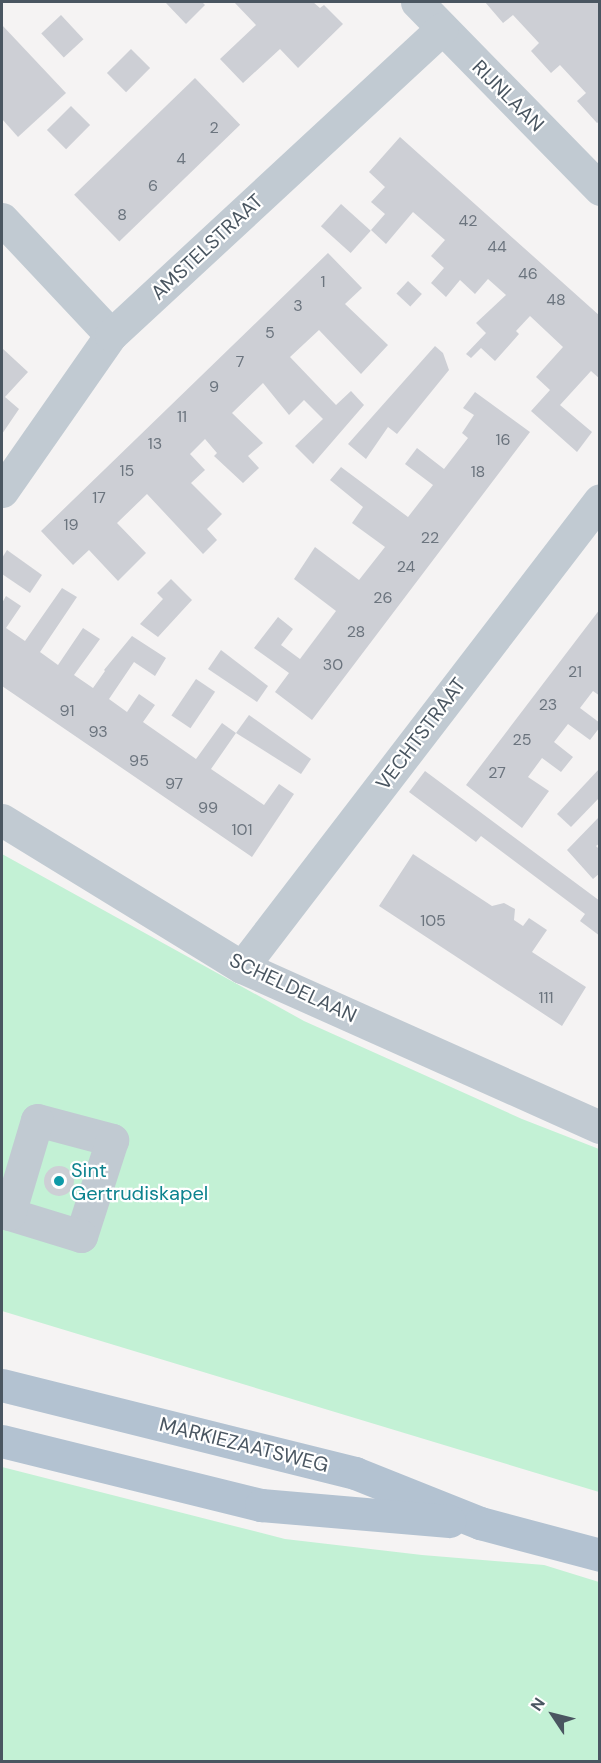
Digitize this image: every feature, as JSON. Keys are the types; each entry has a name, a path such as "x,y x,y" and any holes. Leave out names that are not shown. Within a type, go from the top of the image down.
{"main road":[{"name":"MARKIEZAATSWEG","path":"2,1385 355,1473 480,1523 600,1555"},
{"name":"MARKIEZAATSWEG","path":"2,1441 261,1505 480,1523"}],"street":[{"name":"RIJNLAAN","path":"417,2 600,189"},
{"name":"AMSTELSTRAAT","path":"2,491 111,335 442,29"},
{"path":"2,219 111,335"},
{"name":"VECHTSTRAAT","path":"242,967 600,500"},
{"name":"SCHELDELAAN","path":"2,820 242,967 600,1127"}],"green space":[{"path":"2,854 304,1021 522,1119 599,1149 599,1492 2,1311"},
{"path":"2,1467 285,1539 422,1555 544,1565 599,1582 599,1761 2,1761"}],"building":[{"path":"165,2 202,2 205,5 186,24"},
{"path":"234,2 313,2 320,8 324,5 343,24 298,68 280,49 243,83 220,59 256,25"},
{"path":"485,2 600,2 600,121 597,123 577,101 586,93 560,65 551,73 531,51 539,43 513,15 503,23"},
{"path":"61,15 84,39 64,58 41,33"},
{"path":"2,25 66,93 18,137 2,119"},
{"path":"131,49 150,68 126,92 107,73"},
{"path":"195,78 240,125 119,241 74,195"},
{"path":"71,106 90,125 66,149 47,130"},
{"path":"400,137 600,316 600,379 591,371 560,405 592,432 577,452 531,411 550,390 536,377 563,347 530,316 516,331 519,334 495,361 481,348 471,358 466,354 486,333 476,323 506,295 488,279 475,294 460,280 446,297 431,283 444,268 431,256 445,240 413,212 386,244 371,230 385,214 371,202 385,187 369,172"},
{"path":"341,204 371,231 351,253 321,226"},
{"path":"328,253 362,288 345,304 388,345 361,374 319,330 290,357 336,405 351,391 364,405 313,464 295,446 323,419 304,400 289,415 263,383 232,413 263,443 248,456 259,468 243,483 214,456 217,453 205,439 190,454 205,470 191,483 222,514 207,529 217,540 203,554 147,494 117,523 146,553 118,581 89,550 73,565 41,531"},
{"path":"408,281 422,294 410,306 396,293"},
{"path":"435,346 443,353 449,370 397,434 388,427 366,459 348,444"},
{"path":"2,348 28,372 5,397 19,409 2,434"},
{"path":"475,392 530,432 312,720 275,692 289,673 254,648 278,617 293,629 281,645 300,659 336,611 294,579 315,547 359,580 385,547 352,523 363,507 330,480 341,467 408,517 433,485 405,464 417,448 444,469 468,438 462,433 474,415 463,408"},
{"path":"7,550 42,575 30,593 2,574 2,558"},
{"path":"171,579 192,600 158,637 140,624 163,599 157,593"},
{"path":"62,588 77,597 40,652 58,665 83,628 100,639 74,675 93,688 104,670 132,636 166,658 155,676 134,662 109,699 127,712 139,694 155,705 143,722 196,759 222,723 236,733 211,769 264,805 279,784 294,794 252,857 2,686 2,603 6,596 21,606 6,628 25,641"},
{"path":"600,609 600,696 593,691 580,708 600,723 600,727 590,740 568,724 554,742 573,757 561,772 542,758 528,777 549,791 522,828 466,785"},
{"path":"221,650 268,686 257,702 208,669"},
{"path":"196,679 215,692 190,728 171,715"},
{"path":"249,715 311,759 301,774 236,733"},
{"path":"600,768 600,797 571,827 557,814"},
{"path":"425,771 600,901 600,936 580,921 585,914 481,836 476,842 409,792"},
{"path":"600,816 600,843 596,846 600,850 600,873 593,879 567,850"},
{"path":"413,854 492,906 504,903 515,909 514,920 523,926 529,918 547,930 532,952 586,987 562,1026 379,906"},
{"name":"Sint Gertrudiskapel","path":"59,1166 65,1167 73,1175 73,1187 65,1195 59,1196 53,1195 45,1187 44,1181 45,1175 53,1167"}],"place":[{"name":"Sint Gertrudiskapel","path":"59,1181"}]}
